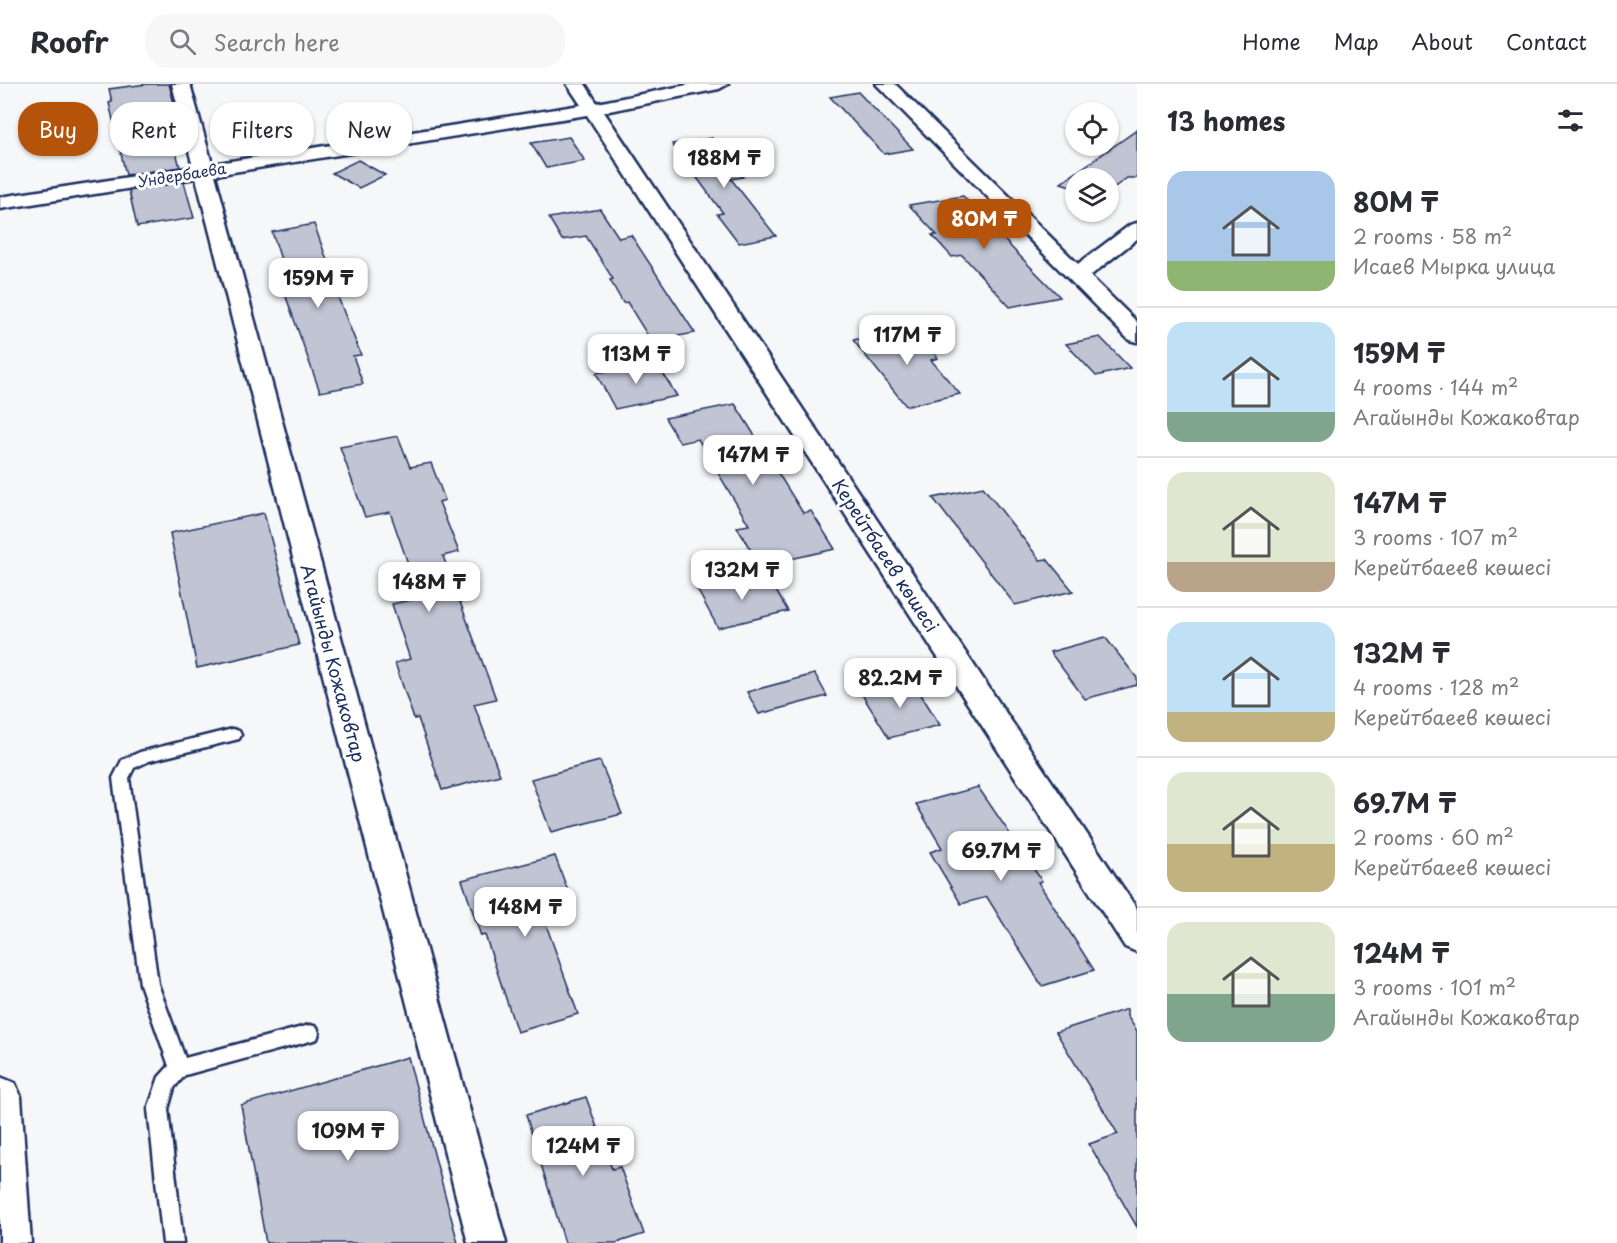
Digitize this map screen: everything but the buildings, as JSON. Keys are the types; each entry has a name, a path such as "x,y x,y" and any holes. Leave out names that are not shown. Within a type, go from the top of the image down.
{"main road":[{"path":"0,1097 8,1243"}],"street":[{"name":"Агайынды Кожаковтар","path":"181,84 487,1243"},
{"name":"Керейтбаеев көшесі","path":"576,84 1137,937"},
{"name":"Ундербаева","path":"0,203 593,109 718,84"},
{"path":"885,84 1137,335"},
{"path":"1077,275 1137,229"}],"lane":[{"path":"179,1068 149,984 121,778 128,764 146,756 233,735"},
{"path":"172,1243 158,1109 166,1083 179,1068 310,1033"}]}
